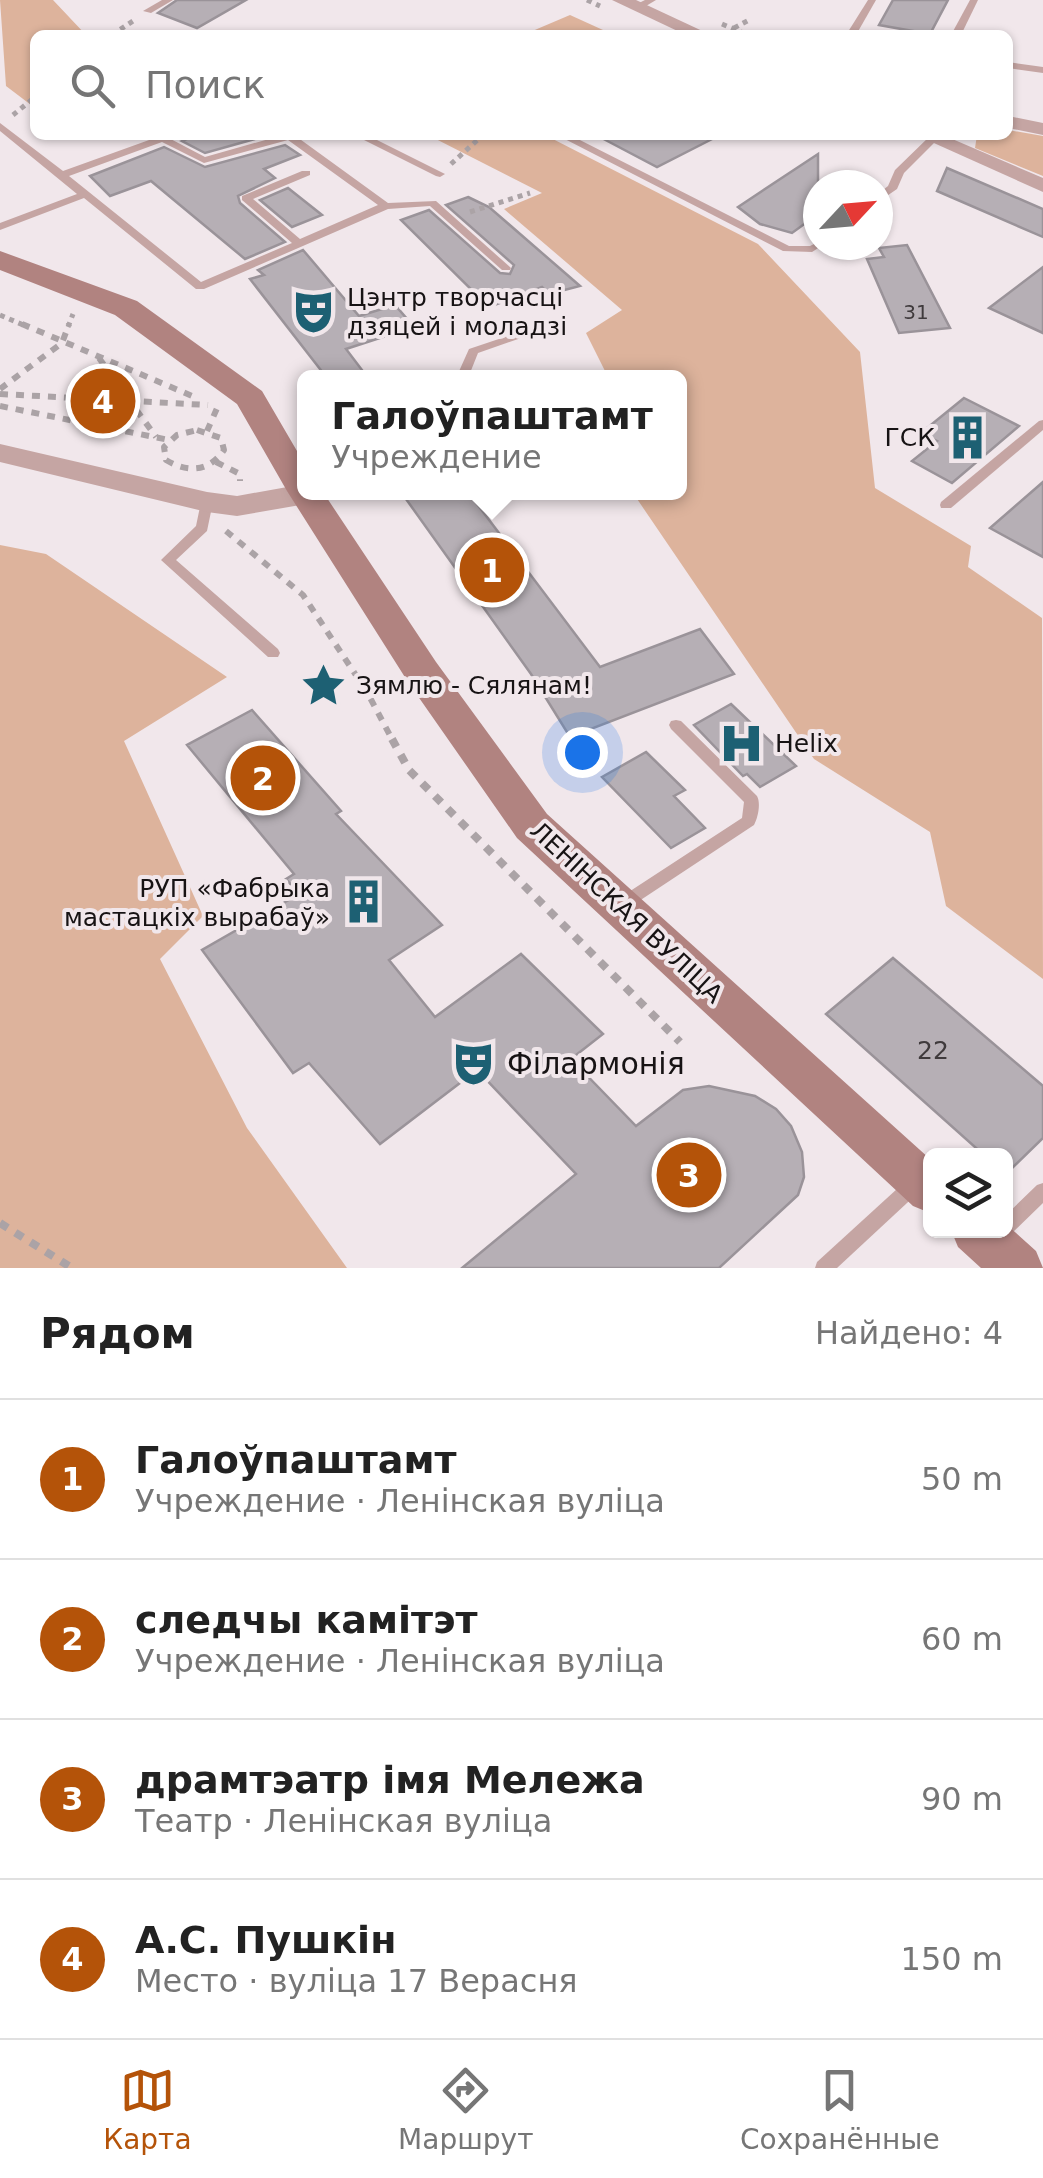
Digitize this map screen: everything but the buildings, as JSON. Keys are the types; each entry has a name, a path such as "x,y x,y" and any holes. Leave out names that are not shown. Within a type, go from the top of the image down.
{"main road":[{"name":"ЛЕНІНСКАЯ ВУЛІЦА","path":"0,260 126,308 170,337 250,398 297,476"},
{"name":"ЛЕНІНСКАЯ ВУЛІЦА","path":"311,500 422,672 532,826 923,1183"}],"street":[{"path":"637,2 692,30"},
{"path":"1013,123 1043,129"},
{"path":"941,140 1043,186"},
{"path":"0,452 222,504 297,494"}],"lane":[{"path":"148,11 168,0"},
{"path":"854,30 872,0"},
{"path":"959,30 974,0"},
{"path":"1013,66 1043,70"},
{"path":"0,126 200,287 386,206 432,203 506,268"},
{"path":"62,175 158,140"},
{"path":"167,140 204,160 274,140"},
{"path":"298,140 386,206"},
{"path":"369,140 440,174"},
{"path":"572,140 787,250 803,249"},
{"path":"893,188 899,172 928,140"},
{"path":"299,244 246,198 306,173"},
{"path":"0,227 82,195"},
{"path":"465,370 473,351 520,335"},
{"path":"946,505 1043,424"},
{"path":"222,504 168,560 273,653"},
{"path":"620,907 749,821 752,800 676,726"},
{"path":"824,1268 923,1187"},
{"path":"998,1240 1043,1191"}],"path":[{"path":"732,28 749,20"},
{"path":"0,126 30,101"},
{"path":"440,174 477,140"},
{"path":"450,219 530,192"},
{"path":"0,315 218,406"},
{"path":"0,392 62,343"},
{"path":"99,358 157,438"},
{"path":"0,392 218,406"},
{"path":"0,406 169,440 186,432 207,432 224,444 216,462"},
{"path":"207,432 218,406"},
{"path":"169,440 163,454 172,465 190,470 216,462 240,474 222,504 226,534 304,595 367,692 408,770 680,1042"},
{"path":"0,1223 72,1268"}],"shaded area":[{"path":"0,0 53,0 81,30 30,30 30,104 6,86"},
{"path":"570,15 603,30 535,30"},
{"path":"1013,131 1043,136 1043,176 975,148 976,140 1013,140"},
{"path":"438,140 555,140 758,244 860,352 875,488 971,546 968,567 1042,618 1043,979 946,906 930,832 814,759 638,500 687,500 687,370 604,370 586,333 622,310 504,209 542,193"},
{"path":"0,545 46,554 227,677 124,741 203,916 160,959 247,1128 347,1268 0,1268"}],"place":[{"name":"Цэнтр творчасці дзяцей і моладзі","path":"314,311"},
{"name":"А.С. Пушкін","path":"103,401"},
{"name":"ГСК","path":"968,437"},
{"name":"Галоўпаштамт","path":"492,570"},
{"name":"Зямлю - Сялянам!","path":"323,685"},
{"name":"Helix","path":"742,743"},
{"name":"следчы камітэт","path":"263,778"},
{"name":"РУП «Фабрыка мастацкіх вырабаў»","path":"363,902"},
{"name":"Філармонія","path":"474,1064"},
{"name":"драмтэатр імя Мележа","path":"689,1175"}]}
